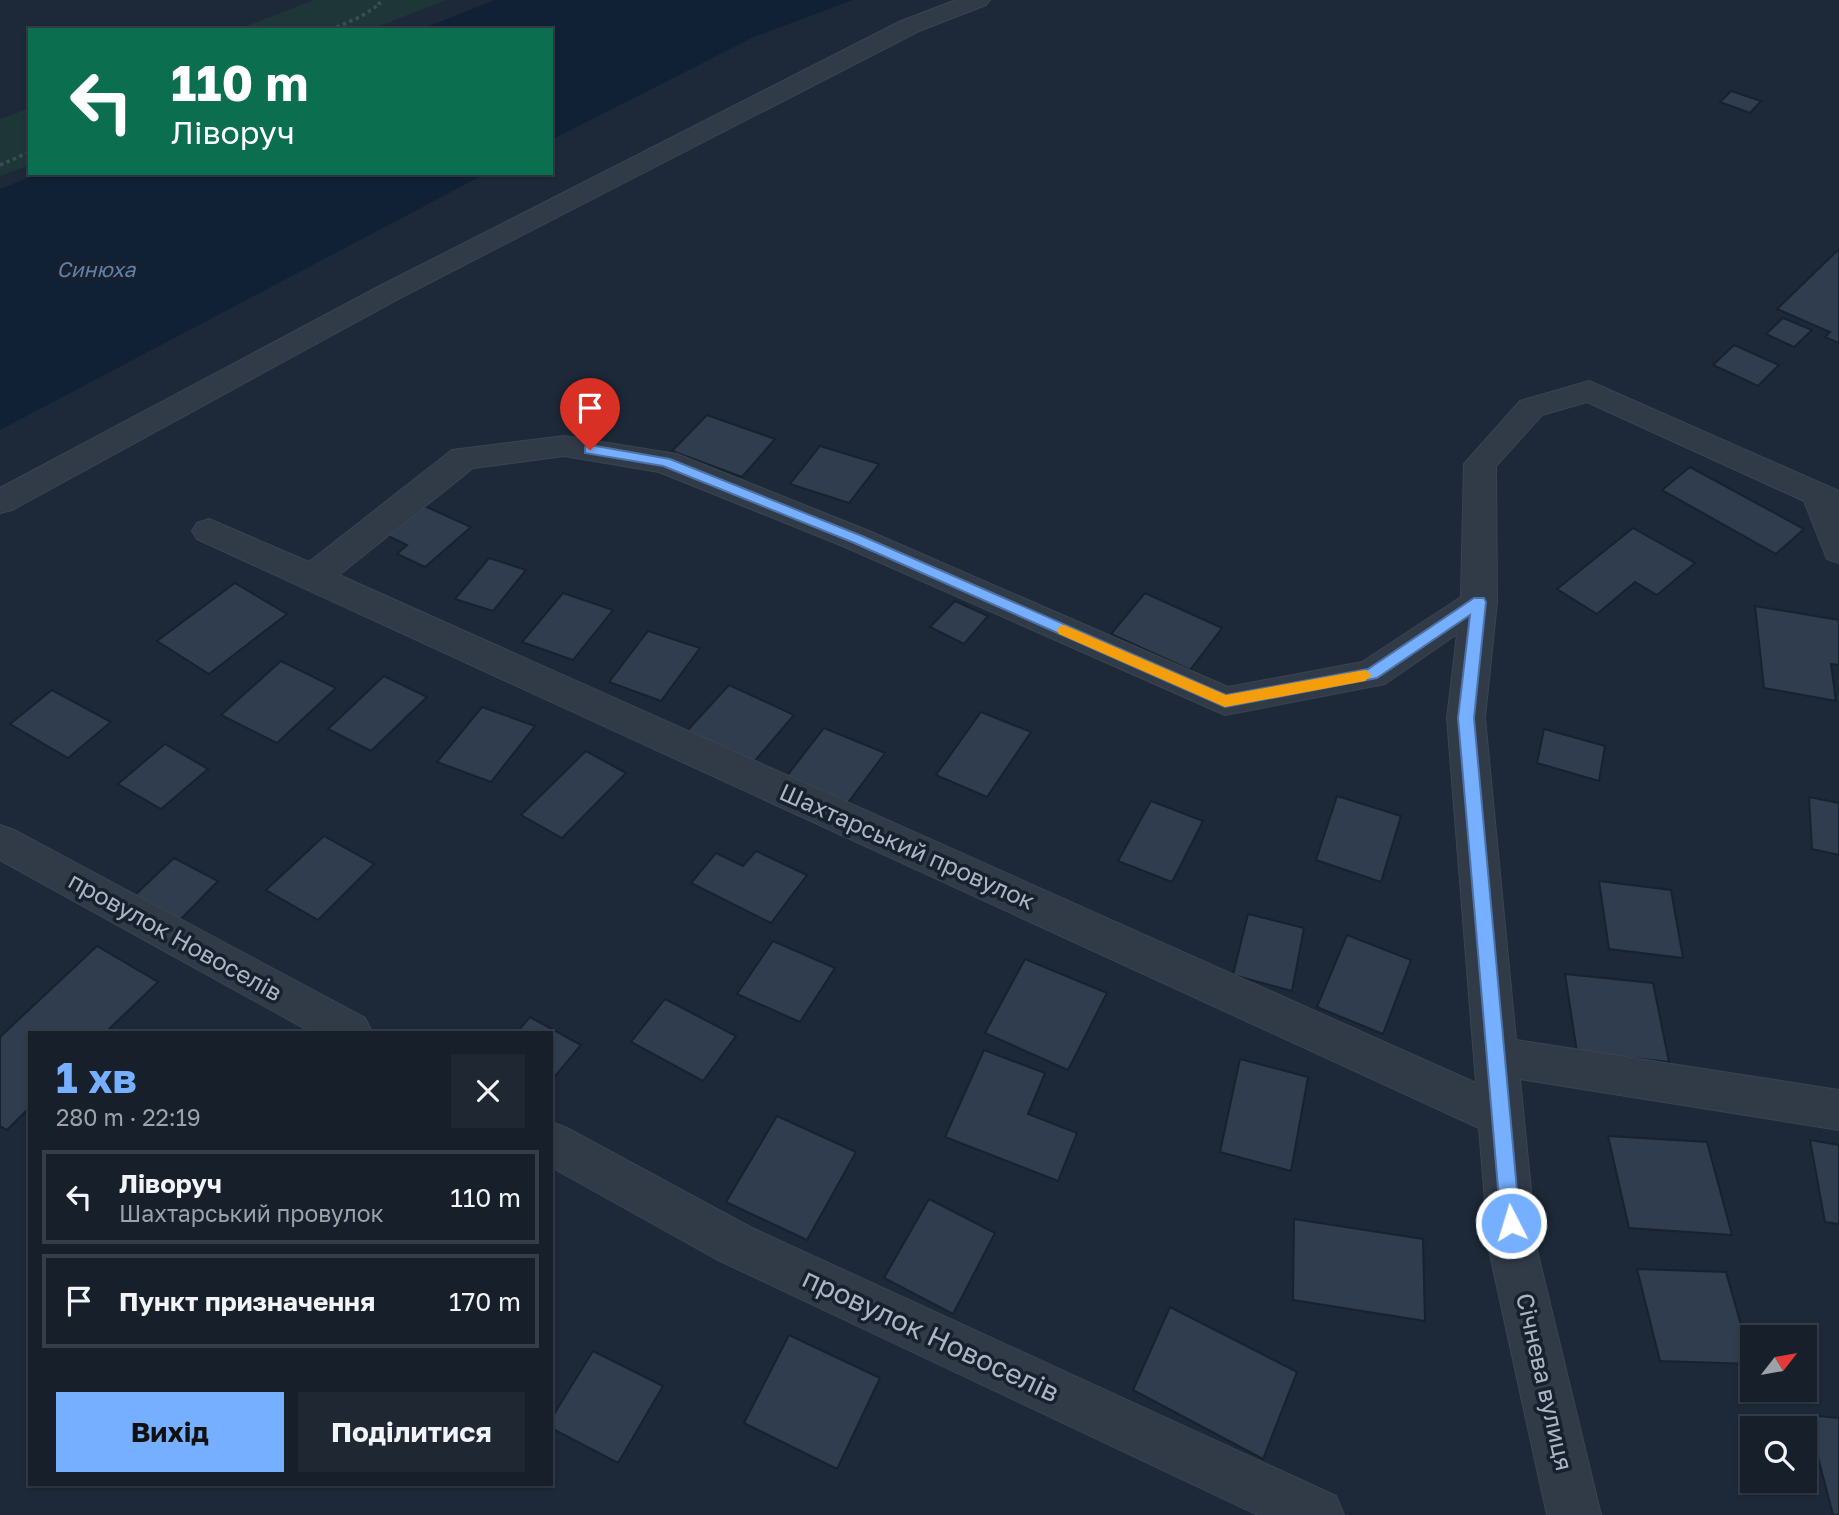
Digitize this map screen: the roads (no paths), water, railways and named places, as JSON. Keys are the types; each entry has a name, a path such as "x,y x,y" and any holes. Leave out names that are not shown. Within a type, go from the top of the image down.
{"street":[{"path":"0,502 413,280 910,26 978,0"},
{"name":"Січнева вулиця","path":"1574,1515 1513,1250 1501,1116 1466,718 1479,602 1480,464 1531,408 1589,391 1828,499"},
{"path":"312,578 464,458 565,446 665,462 857,539 1225,701 1372,674 1479,602"},
{"path":"1828,499 1839,551"},
{"name":"Шахтарський провулок","path":"209,531 1501,1116"},
{"name":"провулок Новоселів","path":"0,841 348,1031"},
{"path":"1496,1056 1839,1110"},
{"name":"провулок Новоселів","path":"553,1144 733,1243 1317,1515"}],"water":[{"path":"495,0 853,0 754,37 553,139 553,28 424,28"},
{"name":"Синюха","path":"35,175 483,175 0,430 0,189"}]}
